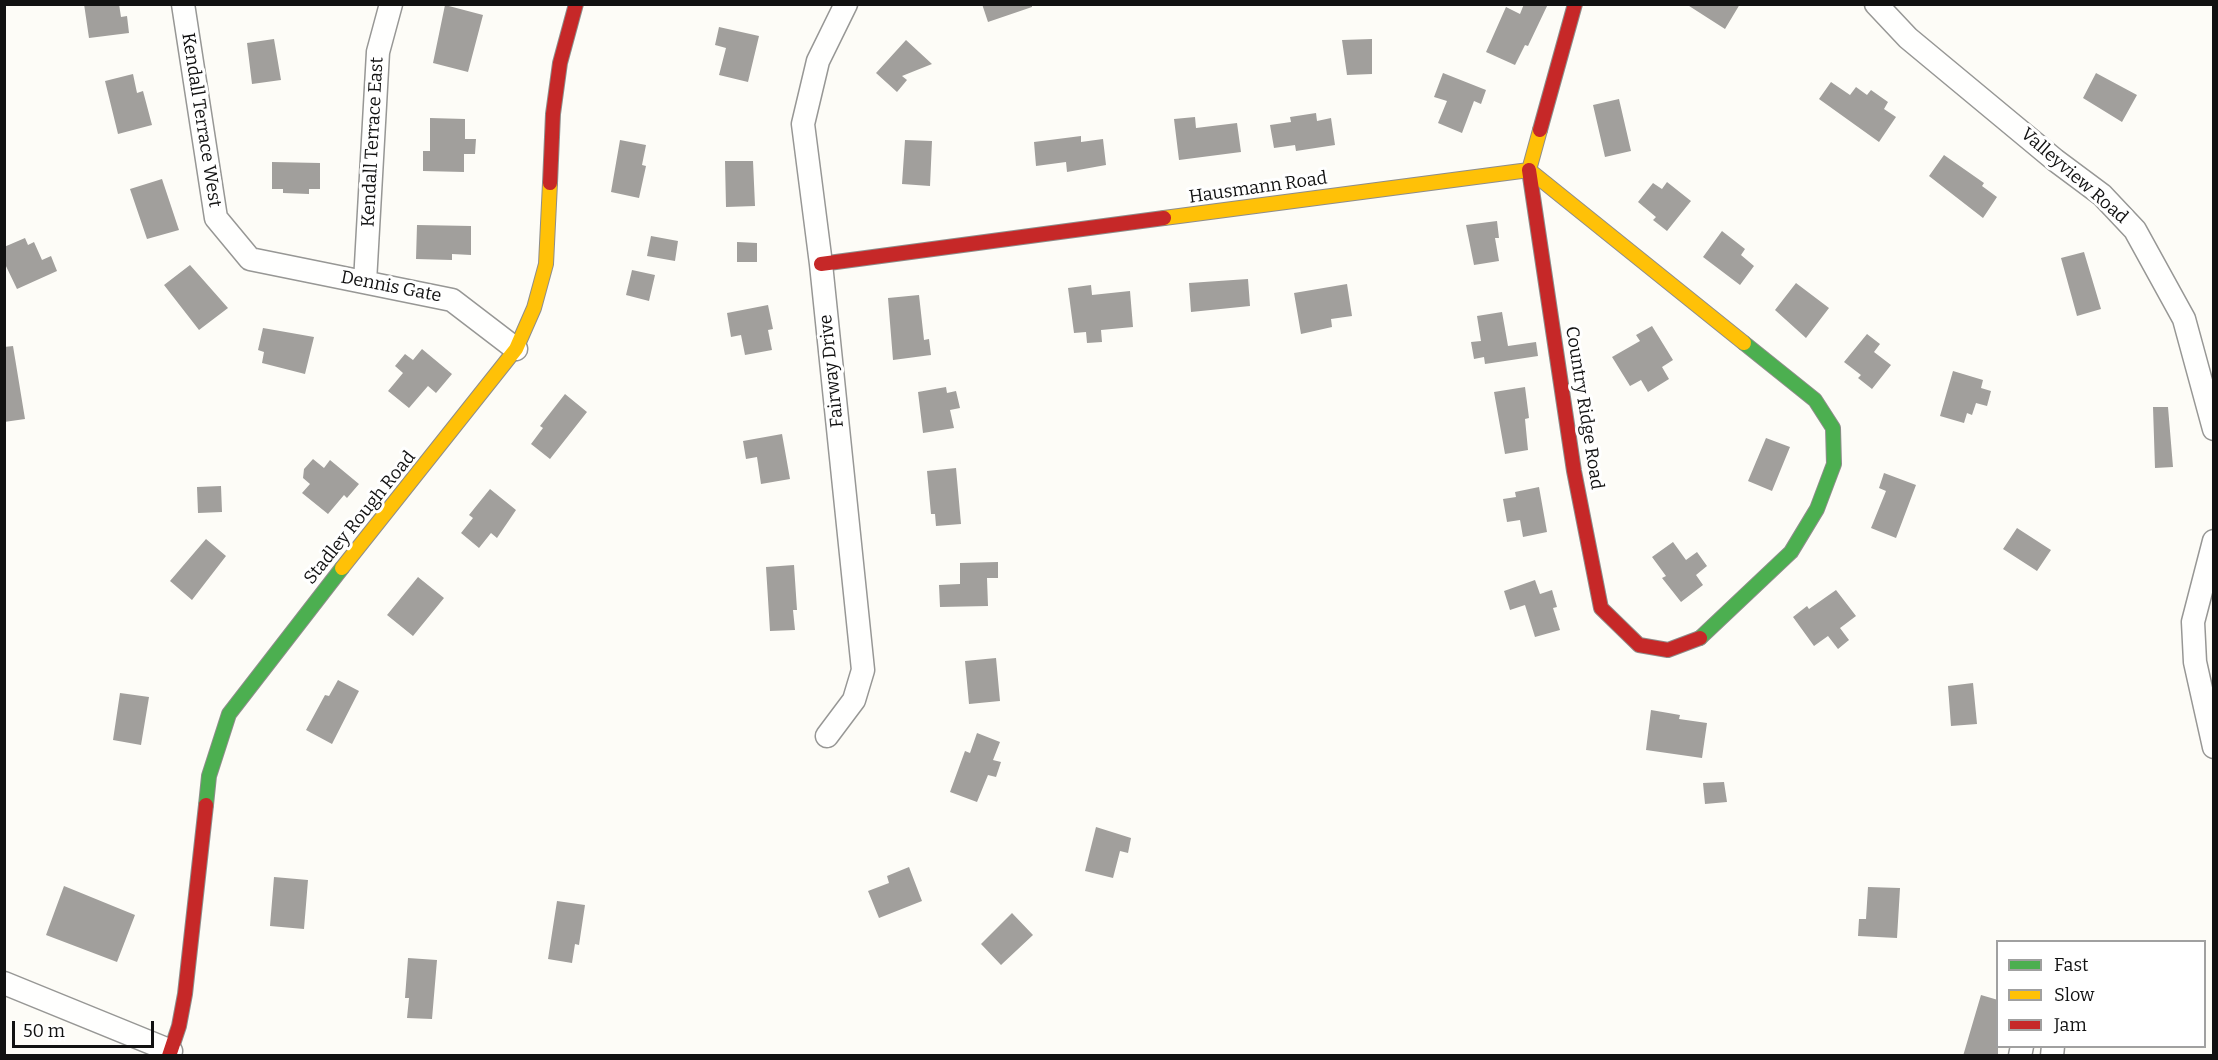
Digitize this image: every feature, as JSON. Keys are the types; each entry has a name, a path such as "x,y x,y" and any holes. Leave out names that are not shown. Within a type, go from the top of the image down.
{"street":[{"name":"Kendall Terrace West","path":"183,4 216,218 250,259"},
{"name":"Kendall Terrace East","path":"365,282 378,52 391,4"},
{"name":"Stadley Rough Road","path":"170,1053 186,982 208,776 229,714 296,626 463,420 516,349 534,308 546,264 553,114 560,63 576,4"},
{"name":"Fairway Drive","path":"827,736 854,700 863,670 821,264 803,123 818,61 846,4"},
{"path":"1529,170 1575,4"},
{"name":"Valleyview Road","path":"1876,4 1908,38 2055,160 2102,195 2135,230 2184,319 2214,429"},
{"name":"Hausmann Road","path":"821,264 1529,170"},
{"name":"Country Ridge Road","path":"1529,170 1815,399 1833,428 1834,464 1816,509 1791,552 1699,639 1668,650 1639,645 1601,608 1574,471 1529,170"},
{"name":"Dennis Gate","path":"250,259 452,300 516,349"},
{"path":"2214,542 2193,622 2196,662 2214,747"},
{"path":"4,983 170,1053"}],"building":[{"path":"84,4 119,4 121,17 127,16 129,33 89,38"},
{"path":"982,4 1032,4 1032,7 988,22"},
{"path":"1524,4 1548,4 1528,46 1525,45 1515,65 1486,52 1506,7 1520,14"},
{"path":"1686,4 1740,4 1725,29"},
{"path":"445,5 483,15 468,72 433,63"},
{"path":"719,27 759,36 748,82 719,75 726,48 715,45"},
{"path":"274,39 281,80 252,84 247,43"},
{"path":"1372,39 1372,74 1347,75 1342,40"},
{"path":"906,40 932,64 902,76 907,80 897,92 876,73"},
{"path":"1443,73 1486,90 1481,104 1474,101 1462,133 1438,123 1447,101 1434,97"},
{"path":"2096,73 2137,95 2122,122 2083,98"},
{"path":"133,74 137,93 143,91 152,125 118,134 105,81"},
{"path":"1831,82 1850,95 1856,87 1867,95 1871,90 1888,102 1884,109 1896,117 1879,142 1819,99"},
{"path":"1619,99 1631,151 1605,157 1593,105"},
{"path":"1316,113 1317,121 1331,118 1335,145 1296,151 1295,145 1274,148 1270,125 1291,122 1290,117"},
{"path":"1195,117 1196,128 1237,123 1241,152 1179,160 1174,119"},
{"path":"430,118 465,119 465,139 476,139 475,154 464,154 464,172 423,171 423,151 430,151"},
{"path":"1081,136 1081,142 1103,139 1106,165 1067,172 1066,162 1036,166 1034,142"},
{"path":"620,140 646,145 642,165 646,166 639,198 611,192"},
{"path":"905,140 932,141 930,186 902,184"},
{"path":"1944,155 1984,183 1982,186 1997,197 1983,218 1929,176"},
{"path":"725,161 753,161 755,206 726,207"},
{"path":"272,162 320,163 320,189 309,189 309,194 283,193 283,189 272,189"},
{"path":"162,179 179,230 147,239 130,189"},
{"path":"1667,182 1691,201 1667,231 1653,220 1656,217 1638,202 1653,183 1662,189"},
{"path":"1497,221 1499,238 1495,238 1499,261 1474,265 1466,225"},
{"path":"417,225 471,226 471,255 452,254 452,260 416,259"},
{"path":"1722,231 1745,249 1741,255 1754,266 1740,285 1703,257"},
{"path":"651,236 678,241 675,261 647,256"},
{"path":"25,238 28,245 34,242 42,260 51,256 57,271 17,289 4,262 4,247"},
{"path":"737,242 757,243 757,262 737,262"},
{"path":"2084,252 2101,309 2077,316 2061,258"},
{"path":"190,265 228,308 199,330 164,285"},
{"path":"632,270 655,275 649,301 626,295"},
{"path":"1248,279 1250,306 1191,312 1189,283"},
{"path":"1796,283 1829,308 1806,338 1775,310"},
{"path":"1347,284 1352,316 1331,319 1332,327 1301,334 1294,293"},
{"path":"1091,285 1092,295 1130,291 1133,327 1101,330 1102,342 1087,343 1086,332 1074,333 1068,288"},
{"path":"919,295 924,340 929,339 931,355 893,360 888,298"},
{"path":"768,305 773,329 768,330 772,350 745,355 741,335 731,337 727,313"},
{"path":"1502,312 1508,346 1536,342 1538,356 1485,364 1484,357 1474,359 1471,342 1481,341 1477,316"},
{"path":"1652,326 1673,360 1662,367 1669,379 1648,392 1641,380 1630,386 1612,357 1640,341 1636,335"},
{"path":"263,328 314,337 305,374 262,363 264,352 258,350"},
{"path":"1867,334 1880,344 1874,352 1891,365 1872,389 1858,378 1861,375 1844,362"},
{"path":"13,346 25,419 4,422 4,347"},
{"path":"422,349 452,374 436,393 428,386 409,408 388,391 403,373 395,366 405,354 413,360"},
{"path":"1953,371 1983,380 1981,388 1991,391 1987,406 1976,403 1972,415 1967,413 1964,423 1940,416"},
{"path":"946,387 947,393 956,391 960,408 950,410 954,428 923,433 918,392"},
{"path":"1525,387 1529,418 1525,419 1528,450 1505,454 1494,392"},
{"path":"565,394 587,412 550,459 531,444 543,428 540,426"},
{"path":"2153,407 2168,407 2173,467 2155,468"},
{"path":"782,434 790,479 761,484 757,457 746,459 743,441"},
{"path":"1766,438 1790,447 1772,491 1748,481"},
{"path":"313,459 324,468 330,460 359,484 347,498 344,495 328,514 302,493 310,484 303,478 304,469"},
{"path":"956,468 961,524 936,526 935,514 931,514 927,471"},
{"path":"1884,473 1916,485 1896,538 1871,528 1886,491 1879,488"},
{"path":"221,486 222,512 198,513 197,487"},
{"path":"1539,487 1547,532 1523,537 1520,520 1507,522 1503,499 1516,497 1515,492"},
{"path":"490,489 516,510 497,538 491,533 479,548 461,533 473,518 469,515"},
{"path":"2017,528 2051,550 2037,571 2003,549"},
{"path":"206,539 226,556 192,600 170,581"},
{"path":"1673,542 1686,560 1697,552 1707,566 1696,575 1703,585 1681,602 1662,578 1666,576 1652,557"},
{"path":"998,562 998,578 987,578 988,606 940,607 939,585 960,584 960,563"},
{"path":"794,565 797,610 793,610 795,630 770,631 766,567"},
{"path":"418,577 444,598 413,636 387,615"},
{"path":"1535,580 1540,594 1552,590 1557,607 1553,608 1560,630 1535,637 1525,605 1510,610 1504,591"},
{"path":"1836,590 1856,616 1840,628 1849,640 1838,649 1828,636 1814,646 1793,617 1807,606 1809,609"},
{"path":"996,658 1000,701 969,704 965,661"},
{"path":"338,680 359,691 332,744 306,730 325,695 329,696"},
{"path":"1973,683 1977,724 1951,726 1948,686"},
{"path":"120,693 149,697 141,745 113,740"},
{"path":"1651,710 1680,715 1679,719 1707,723 1702,758 1646,750"},
{"path":"977,733 1000,742 993,760 1001,762 996,777 988,775 977,802 950,792 965,751 970,753"},
{"path":"1724,782 1727,802 1705,804 1703,783"},
{"path":"1096,827 1131,838 1128,853 1120,851 1113,878 1085,871"},
{"path":"909,867 922,901 879,918 868,891 889,883 887,876"},
{"path":"274,877 308,880 304,929 270,926"},
{"path":"64,886 135,915 117,962 46,935"},
{"path":"1868,887 1900,888 1897,938 1858,936 1859,919 1866,919"},
{"path":"557,901 585,905 579,945 575,944 572,963 548,959"},
{"path":"1012,913 1033,935 1001,965 981,944"},
{"path":"408,958 437,960 432,1019 407,1018 409,998 405,998"},
{"path":"1981,995 1996,999 1998,1056 1963,1056"}],"traffic: fast":[{"path":"1700,638 1791,552 1817,509 1834,464 1833,428 1815,400 1744,343"},
{"path":"206,805 209,776 229,714 342,568"}],"traffic: slow":[{"path":"1164,218 1529,170 1540,130"},
{"path":"1529,170 1744,343"},
{"path":"342,568 516,349 534,308 546,264 550,183"}],"traffic: jam":[{"path":"550,183 553,114 560,63 576,4"},
{"path":"1540,130 1575,4"},
{"path":"1529,170 1574,471 1601,608 1639,645 1668,650 1700,638"},
{"path":"821,264 1164,218"},
{"path":"169,1056 179,1026 185,994 206,805"}]}
